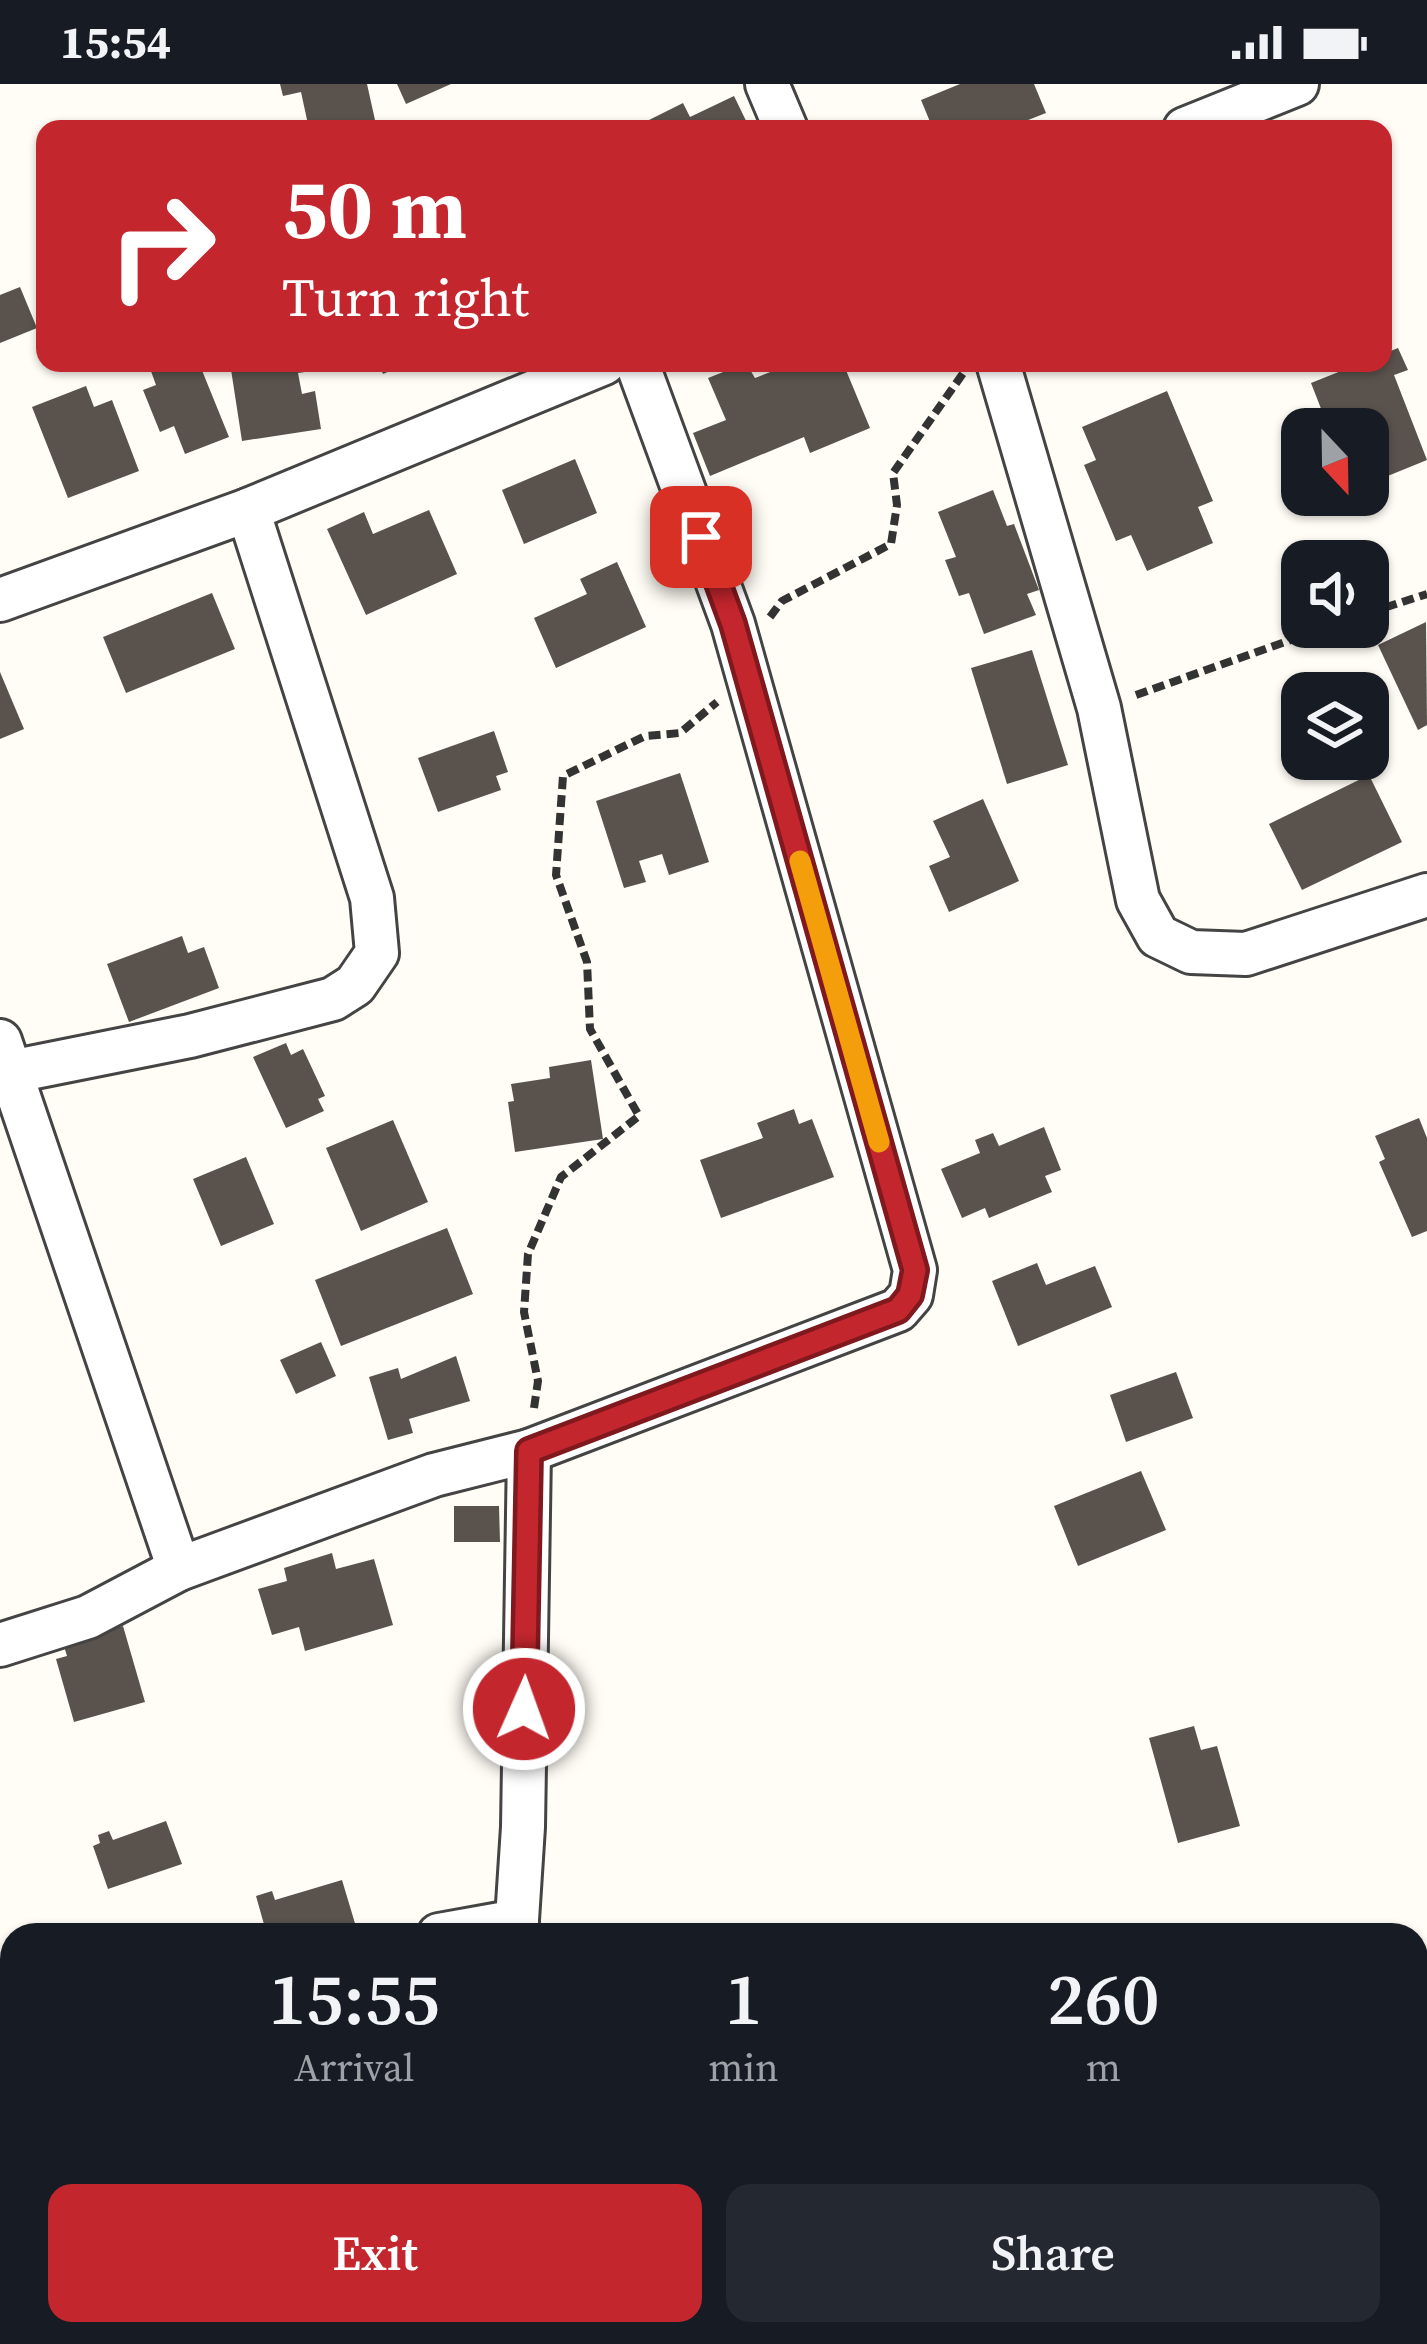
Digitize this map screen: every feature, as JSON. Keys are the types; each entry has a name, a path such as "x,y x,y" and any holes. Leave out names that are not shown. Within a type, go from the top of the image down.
{"street":[{"path":"767,84 782,120"},
{"path":"1200,110 1297,84"},
{"path":"0,600 248,510 582,372"},
{"path":"0,1645 88,1617 179,1570 434,1475 529,1451 898,1310 910,1295 911,1256 733,624 640,372"},
{"path":"1001,372 1099,708 1138,900 1158,935 1191,952 1246,954 1427,896"},
{"path":"179,1570 5,1056 190,1036 333,999 355,985 377,953 372,898 248,510"},
{"path":"517,1923 529,1451"}],"path":[{"path":"733,624 746,641 782,601 891,544 897,505 893,473 963,372"},
{"path":"1389,606 1427,594"},
{"path":"1099,708 1281,643"},
{"path":"529,1451 538,1381 524,1312 528,1255 561,1177 639,1116 590,1029 586,962 556,874 562,776 645,736 680,733 724,698"}],"building":[{"path":"280,84 367,84 375,120 307,120 301,92 283,96"},
{"path":"397,84 451,84 406,104"},
{"path":"960,84 1034,84 1046,113 1028,120 929,120 921,100"},
{"path":"734,96 746,120 649,120 683,103 690,117"},
{"path":"20,287 36,328 0,343 0,295"},
{"path":"1398,348 1408,370 1394,375 1427,460 1389,475 1389,408 1321,408 1311,383 1338,372 1392,372 1392,350"},
{"path":"151,372 203,372 229,437 185,454 174,426 160,432 143,390 156,385"},
{"path":"231,372 305,372 298,373 302,394 315,391 321,429 242,441"},
{"path":"723,372 751,372 755,378 770,372 847,372 870,428 810,453 804,437 710,476 693,433 726,420 708,378"},
{"path":"86,386 94,407 112,400 139,471 68,498 32,407"},
{"path":"1167,391 1213,501 1198,507 1213,543 1147,571 1131,535 1116,541 1084,465 1096,460 1082,427"},
{"path":"575,459 597,513 524,544 502,490"},
{"path":"993,490 1007,526 1014,524 1039,590 1027,594 1036,615 984,634 969,593 959,596 945,560 956,557 938,512"},
{"path":"429,510 457,574 366,615 327,529 364,512 373,534"},
{"path":"617,562 646,627 556,668 534,618 587,594 580,579"},
{"path":"212,593 235,649 126,693 103,637"},
{"path":"1426,622 1427,725 1418,730 1379,648 1389,648 1389,640"},
{"path":"1032,650 1068,765 1007,784 971,668"},
{"path":"0,672 24,729 0,739"},
{"path":"494,731 508,772 496,776 501,790 438,812 418,758"},
{"path":"680,773 709,862 669,875 662,854 639,861 646,882 624,888 596,801"},
{"path":"1359,780 1371,780 1402,842 1302,890 1269,824"},
{"path":"983,799 1019,881 949,912 929,866 950,857 933,821"},
{"path":"182,936 188,953 204,947 219,988 129,1022 107,964"},
{"path":"286,1043 291,1055 303,1049 325,1096 318,1099 324,1111 286,1128 253,1057"},
{"path":"591,1060 603,1139 515,1152 508,1102 514,1101 511,1084 550,1078 549,1067"},
{"path":"794,1109 799,1124 812,1119 834,1177 721,1218 700,1160 763,1138 757,1123"},
{"path":"1419,1118 1427,1138 1427,1231 1412,1237 1379,1162 1385,1159 1375,1136"},
{"path":"393,1120 428,1202 361,1231 326,1148"},
{"path":"1044,1127 1061,1170 1045,1176 1052,1192 989,1218 985,1208 962,1218 941,1169 980,1153 975,1140 993,1133 999,1146"},
{"path":"246,1157 274,1224 221,1246 193,1179"},
{"path":"447,1228 473,1294 341,1346 315,1280"},
{"path":"1037,1263 1046,1285 1095,1266 1112,1307 1018,1346 992,1281"},
{"path":"321,1342 336,1376 296,1394 280,1360"},
{"path":"456,1356 470,1401 409,1419 413,1433 388,1440 369,1377 398,1368 401,1379"},
{"path":"1176,1372 1193,1418 1126,1442 1110,1395"},
{"path":"1141,1471 1166,1530 1078,1566 1054,1506"},
{"path":"454,1506 499,1506 500,1542 454,1542"},
{"path":"332,1553 336,1569 374,1559 393,1625 305,1651 299,1627 272,1635 258,1589 287,1581 284,1568"},
{"path":"123,1626 145,1702 74,1722 56,1659 67,1656 63,1643"},
{"path":"506,1687 509,1718 471,1721 468,1691"},
{"path":"1194,1726 1201,1750 1217,1746 1240,1826 1178,1843 1149,1738"},
{"path":"166,1821 182,1864 108,1889 93,1846 100,1843 98,1835 109,1831 113,1840"},
{"path":"342,1880 355,1923 264,1923 256,1896 272,1891 275,1900"}],"slow traffic":[{"path":"800,861 879,1142"}],"route":[{"path":"524,1709 529,1451 898,1310 910,1295 915,1270 733,624 701,537"}]}
